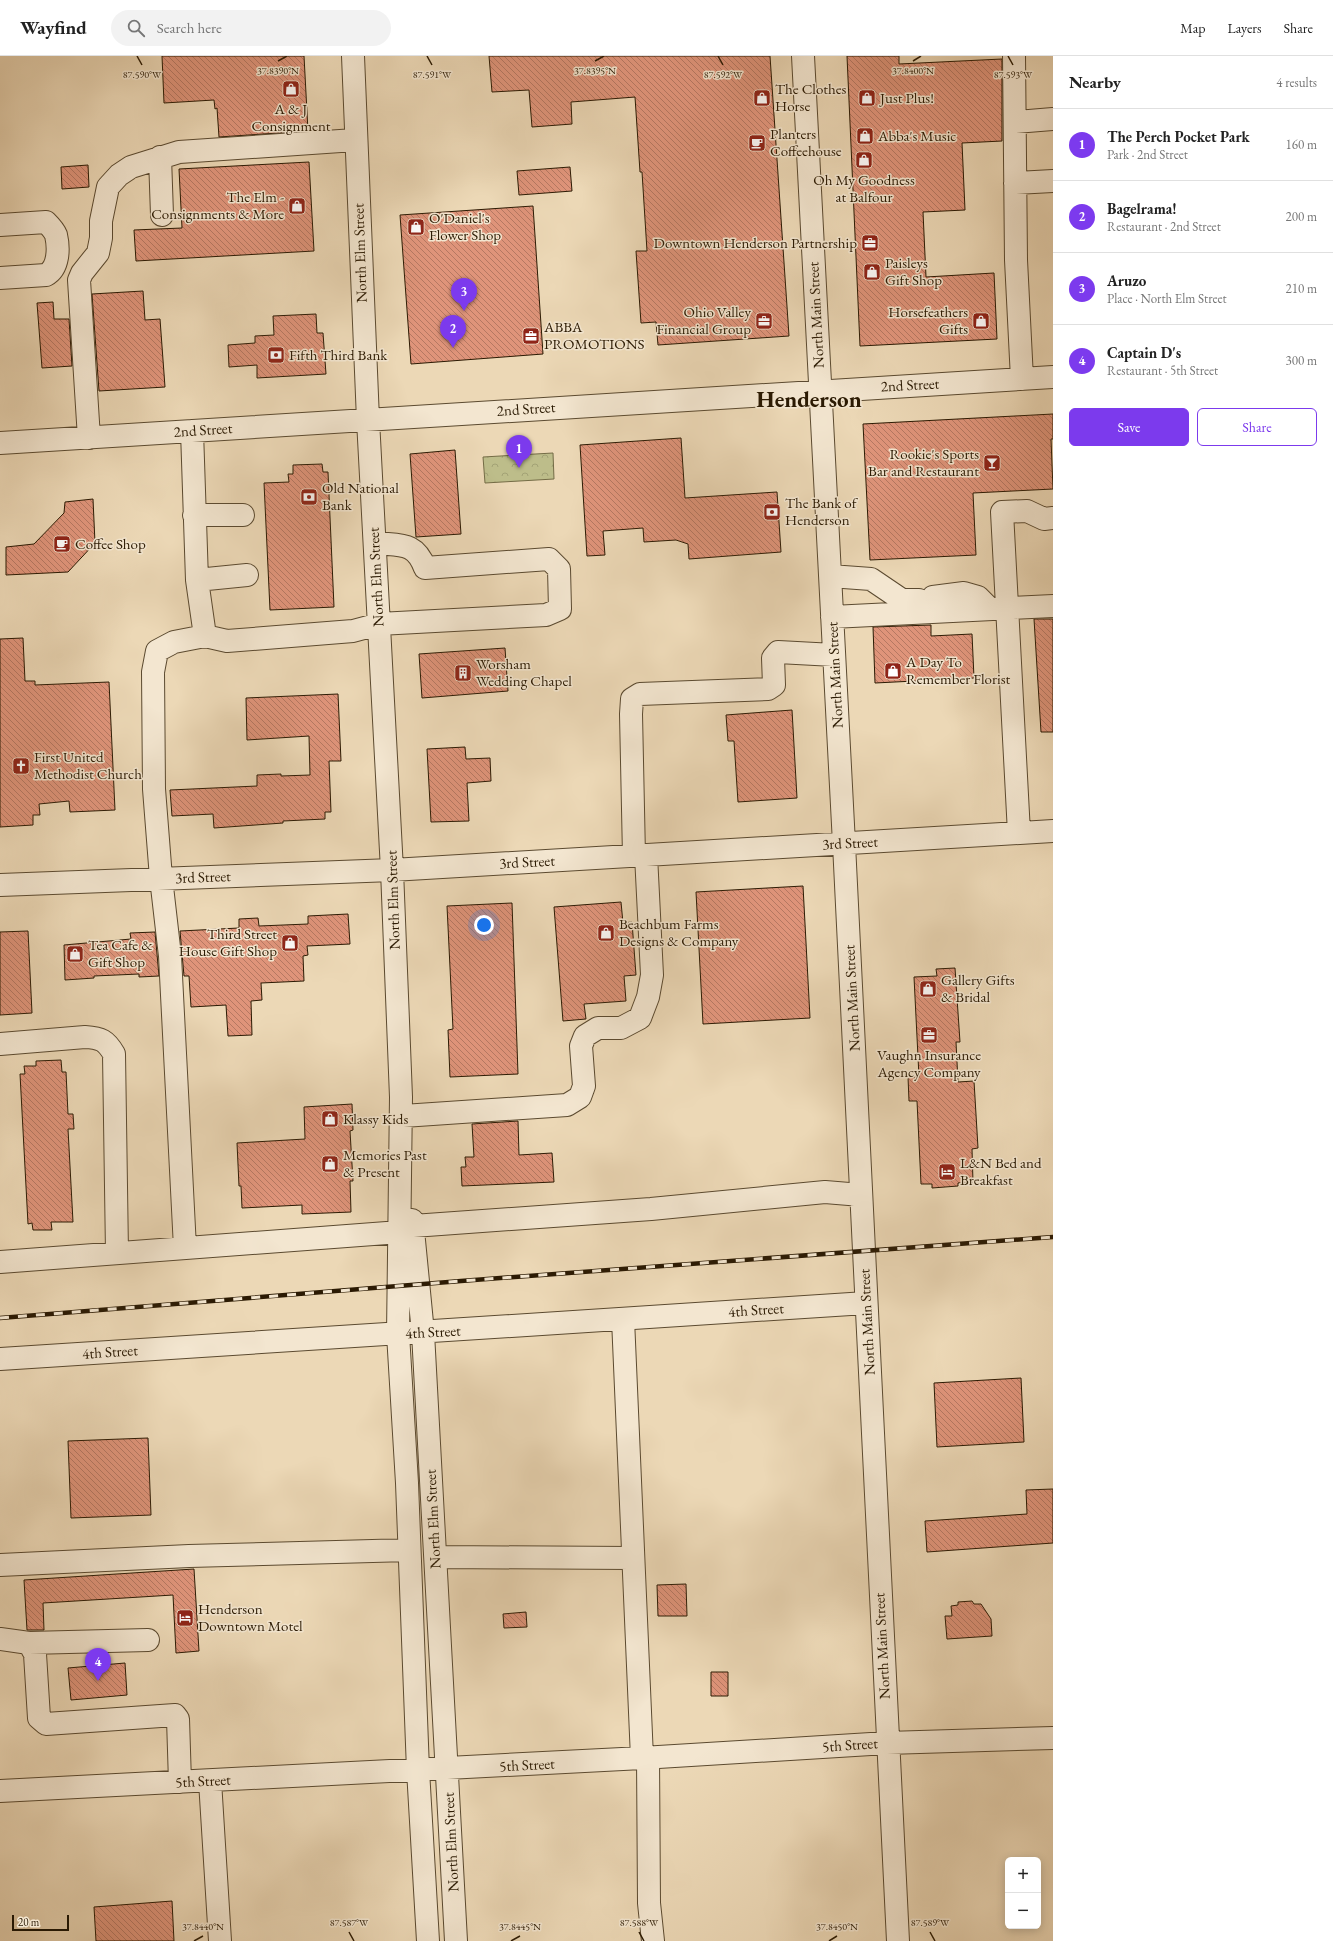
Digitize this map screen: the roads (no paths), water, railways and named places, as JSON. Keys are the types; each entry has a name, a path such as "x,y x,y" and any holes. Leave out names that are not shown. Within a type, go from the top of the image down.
{"street":[{"name":"North Elm Street","path":"353,56 368,420 392,870 407,1229 423,1333 456,1941"},
{"name":"North Main Street","path":"803,56 844,844 887,1742 898,1941"},
{"path":"1014,56 1016,260 1022,379"},
{"path":"1015,122 1053,119"},
{"path":"89,438 79,280 82,273 98,253 102,238 101,221 108,186 119,175 131,167 179,152 356,140"},
{"path":"160,157 162,215"},
{"path":"1015,184 1053,181"},
{"path":"0,225 46,222 56,234 57,263 52,272 46,275 0,278"},
{"name":"2nd Street","path":"0,443 1053,377"},
{"path":"192,431 197,580 205,636"},
{"path":"1019,833 999,609 1002,512 1027,511 1044,518 1053,518"},
{"path":"194,516 244,515"},
{"path":"185,1248 170,956 161,878 154,789 153,672 157,651 174,642 205,636 227,641 353,631 379,624 546,615 560,609 559,568 549,559 425,568 421,557 412,548 374,543"},
{"path":"197,580 247,575"},
{"path":"830,576 870,579 902,600 964,593 978,597 999,609"},
{"path":"832,617 1053,606"},
{"path":"402,1107 567,1105 580,1097 584,1086 581,1046 585,1036 598,1028 621,1028 640,1018 648,998 652,975 640,855 632,700 640,694 768,689 774,685 773,658 778,652 834,655"},
{"name":"3rd Street","path":"0,885 392,870 1053,831"},
{"path":"0,1044 85,1037 98,1038 108,1044 114,1054 117,1253"},
{"path":"0,1262 651,1209 825,1192 861,1195"},
{"name":"North Elm Street","path":"407,1229 398,1334 410,1550 418,1770 428,1941"},
{"name":"4th Street","path":"0,1359 423,1333 866,1303"},
{"path":"623,1319 632,1558 645,1758 649,1903 653,1941"},
{"path":"0,1565 189,1556 410,1550"},
{"path":"436,1557 632,1558"},
{"path":"0,1640 29,1643 148,1640"},
{"path":"29,1643 35,1654 39,1718 46,1724 175,1715 178,1719 180,1782"},
{"name":"5th Street","path":"0,1791 447,1769 887,1742 1053,1738"},
{"path":"210,1781 220,1941"}],"railway":[{"path":"0,1318 461,1281 1053,1237"}],"place":[{"name":"A & J Consignment","path":"291,89"},
{"name":"The Clothes Horse","path":"762,98"},
{"name":"Just Plus!","path":"867,98"},
{"name":"Abba's Music","path":"865,136"},
{"name":"Planters Coffeehouse","path":"757,143"},
{"name":"Oh My Goodness at Balfour","path":"864,160"},
{"name":"The Elm - Consignments & More","path":"297,206"},
{"name":"O'Daniel's Flower Shop","path":"416,227"},
{"name":"Downtown Henderson Partnership","path":"870,243"},
{"name":"Paisleys Gift Shop","path":"872,272"},
{"name":"Aruzo","path":"464,311"},
{"name":"Ohio Valley Financial Group","path":"764,321"},
{"name":"Horsefeathers Gifts","path":"981,321"},
{"name":"ABBA PROMOTIONS","path":"531,336"},
{"name":"Bagelrama!","path":"453,348"},
{"name":"Fifth Third Bank","path":"276,355"},
{"name":"Rookie's Sports Bar and Restaurant","path":"992,463"},
{"name":"The Perch Pocket Park","path":"519,468"},
{"name":"Old National Bank","path":"309,497"},
{"name":"The Bank of Henderson","path":"772,512"},
{"name":"Coffee Shop","path":"62,544"},
{"name":"A Day To Remember Florist","path":"893,671"},
{"name":"Worsham Wedding Chapel","path":"463,673"},
{"name":"First United Methodist Church","path":"21,766"},
{"name":"Beachbum Farms Designs & Company","path":"606,933"},
{"name":"Third Street House Gift Shop","path":"290,943"},
{"name":"Tea Cafe & Gift Shop","path":"75,954"},
{"name":"Gallery Gifts & Bridal","path":"928,989"},
{"name":"Vaughn Insurance Agency Company","path":"929,1035"},
{"name":"Klassy Kids","path":"330,1119"},
{"name":"Memories Past & Present","path":"330,1164"},
{"name":"L&N Bed and Breakfast","path":"947,1172"},
{"name":"Henderson Downtown Motel","path":"185,1618"},
{"name":"Captain D's","path":"98,1681"}],"district":[{"name":"Henderson","path":"809,399"}]}
